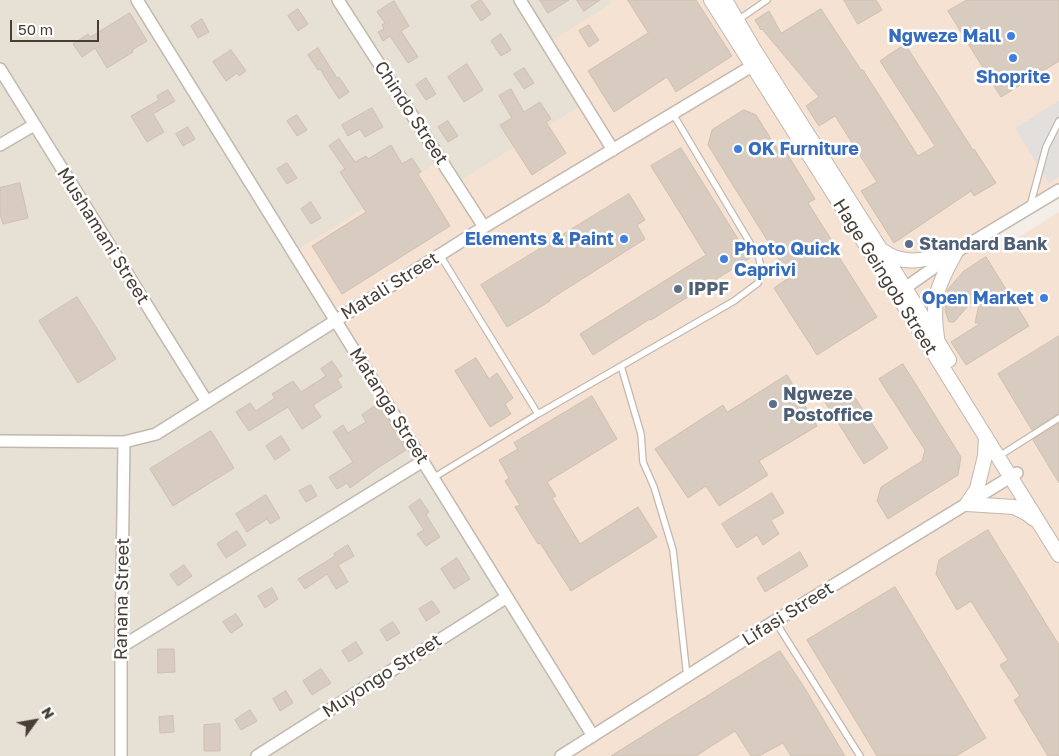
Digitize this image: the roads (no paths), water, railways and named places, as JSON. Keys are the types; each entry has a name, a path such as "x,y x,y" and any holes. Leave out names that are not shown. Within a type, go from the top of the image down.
{"street":[{"name":"Matanga Street","path":"137,0 593,736"},
{"name":"Chindo Street","path":"338,0 484,227"},
{"path":"520,0 613,150"},
{"name":"Hage Geingob Street","path":"711,0 756,63 880,250 901,291 938,343 1004,453 1013,475 1038,522 1059,554"},
{"name":"Hage Geingob Street","path":"725,0 756,63 901,291 986,437 1059,541"},
{"name":"Matali Street","path":"0,441 124,442 156,434 484,227 756,63"},
{"name":"Mushamani Street","path":"0,69 207,402"},
{"path":"0,145 34,125"},
{"path":"901,291 956,252 1059,190"},
{"path":"880,250 892,257 920,261 956,252"},
{"path":"938,343 934,310 937,292 943,274 956,252"},
{"path":"967,504 977,489 985,456 986,437"},
{"name":"Ranana Street","path":"121,756 124,442"},
{"path":"121,647 423,461"},
{"name":"Lifasi Street","path":"561,756 1013,475"},
{"path":"967,504 1014,507 1038,522"},
{"name":"Muyongo Street","path":"258,756 507,597"}],"lane":[{"path":"737,21 767,0"},
{"path":"434,478 538,414 734,300 758,283 762,273 758,258 672,114"},
{"path":"1029,208 1046,147 1059,121"},
{"path":"440,255 538,414"},
{"path":"621,366 641,434 643,462 654,487 672,550 687,677"},
{"path":"1004,453 1059,418"},
{"path":"775,622 860,756"}],"place":[{"name":"Ngweze Mall","path":"1011,36"},
{"name":"Shoprite","path":"1013,58"},
{"name":"OK Furniture","path":"738,149"},
{"name":"Elements & Paint","path":"624,239"},
{"name":"Standard Bank","path":"909,244"},
{"name":"Photo Quick Caprivi","path":"724,259"},
{"name":"IPPF","path":"678,289"},
{"name":"Open Market","path":"1044,298"},
{"name":"Ngweze Postoffice","path":"773,404"}]}
